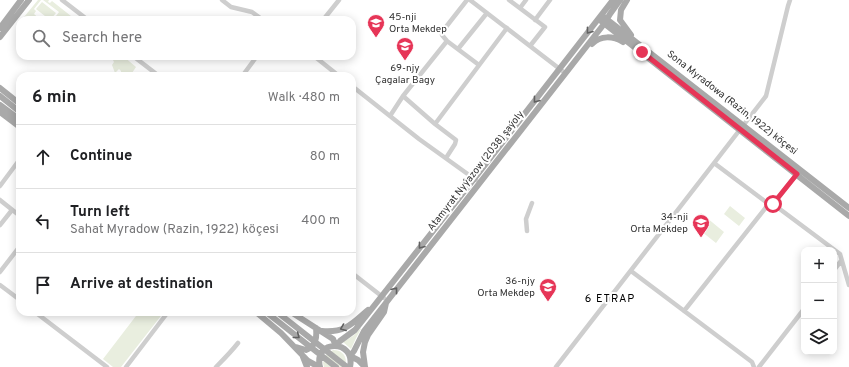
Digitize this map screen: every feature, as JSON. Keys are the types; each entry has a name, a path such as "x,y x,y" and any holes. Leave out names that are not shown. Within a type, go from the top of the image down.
{"main road":[{"path":"0,28 21,0"},
{"path":"16,16 29,0"},
{"name":"Atamyrat Nyýazow (2038) şaýoly","path":"477,181 613,0"},
{"name":"Atamyrat Nyýazow (2038) şaýoly","path":"319,367 319,360 322,352 330,347 336,346 360,324 384,298 606,22 620,0"},
{"path":"627,0 621,10 620,20 643,50"},
{"path":"0,37 16,17"},
{"name":"Sona Myradowa (Razin, 1922) köçesi","path":"600,17 849,208"},
{"path":"565,73 596,40 606,37 617,39 643,50"},
{"path":"0,88 16,101"},
{"path":"0,96 16,109"},
{"path":"0,105 16,117"},
{"path":"0,112 16,124"},
{"path":"742,127 849,216"},
{"path":"318,329 339,331 348,327 384,298"},
{"path":"365,367 363,352 365,342 368,335 384,312 384,298"},
{"name":"Atamyrat Nyýazow (2038) şaýoly","path":"350,356 384,298"},
{"path":"260,316 296,348 310,363 319,367"},
{"path":"271,316 336,367"},
{"path":"282,316 349,367"},
{"path":"297,316 333,339 336,346 345,350 350,356 358,360 365,367"},
{"path":"296,348 306,350 314,345 317,338 318,329"},
{"path":"302,356 307,367"},
{"path":"349,367 350,356"}],"street":[{"path":"62,0 83,16"},
{"path":"222,0 231,7 252,12 258,16"},
{"path":"326,16 339,0"},
{"path":"467,0 442,32 442,35 447,41 479,65"},
{"path":"470,0 565,73"},
{"path":"476,5 480,0"},
{"path":"509,0 545,27 530,46"},
{"path":"520,8 526,0"},
{"path":"535,20 550,0"},
{"path":"556,367 766,96 790,0"},
{"path":"458,49 487,13"},
{"path":"435,124 507,28"},
{"path":"390,116 403,96 447,41"},
{"path":"139,60 154,72"},
{"path":"245,72 254,60"},
{"path":"319,60 335,72"},
{"path":"356,89 477,181"},
{"path":"403,96 456,140 446,158"},
{"path":"714,163 840,254 849,285"},
{"path":"0,186 16,164"},
{"path":"684,311 767,206 772,204 797,174"},
{"path":"0,200 16,213"},
{"path":"526,231 526,219 532,203"},
{"path":"0,225 12,210"},
{"path":"0,272 2,266 16,250"},
{"path":"837,266 841,261"},
{"path":"631,271 752,362 754,367"},
{"path":"356,276 384,298"},
{"path":"0,285 16,297"},
{"path":"759,367 801,313"},
{"path":"40,316 107,367"},
{"path":"126,367 165,316"},
{"path":"216,367 230,354 238,343"}],"shaded area":[{"path":"38,0 41,0 34,9 36,11 34,14 36,16 25,16"},
{"path":"43,0 49,0 48,2 50,3 52,1 71,16 56,16 59,12"},
{"path":"42,2 56,13 53,16 45,16 36,9"},
{"path":"113,60 128,60 136,67 133,72 121,72 119,69 115,72 112,65 114,62"},
{"path":"730,206 745,218 739,226 724,214"},
{"path":"701,213 724,232 716,243 692,224"},
{"path":"136,316 161,316 121,367 113,367 103,359"},
{"path":"361,328 351,349 343,342 353,336"},
{"path":"333,350 340,351 344,355 346,360 345,367 324,367 323,363 325,356"}],"place":[{"name":"45-nji Orta Mekdep","path":"376,38"},
{"name":"69-njy Çagalar Bagy","path":"405,61"},
{"name":"34-nji Orta Mekdep","path":"701,238"},
{"name":"36-njy Orta Mekdep","path":"548,302"}],"district":[{"name":"6 ETRAP","path":"610,299"}],"route":[{"path":"642,52 797,174 773,204"}]}
